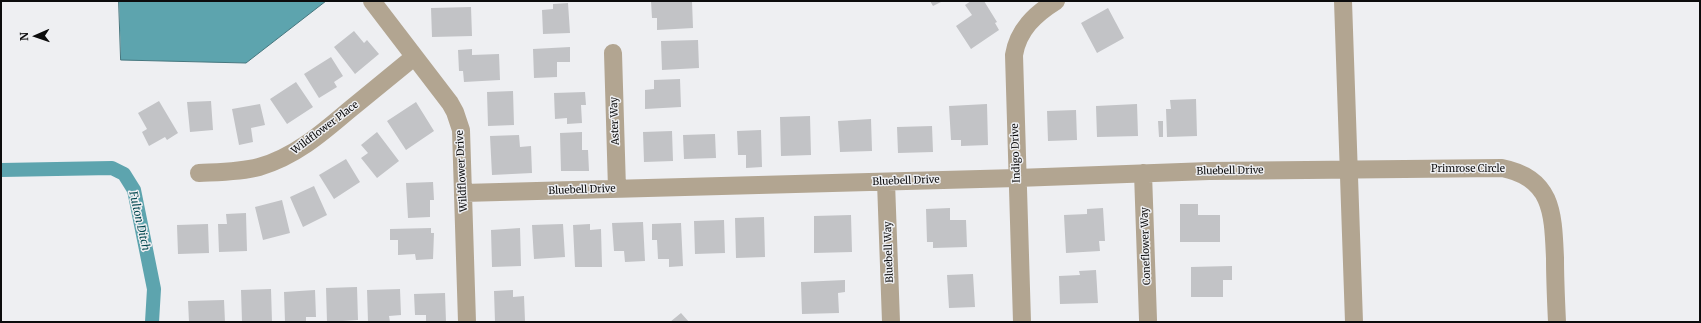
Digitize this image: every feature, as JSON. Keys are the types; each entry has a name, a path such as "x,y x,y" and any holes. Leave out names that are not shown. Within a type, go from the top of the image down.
{"street":[{"name":"Wildflower Drive","path":"372,1 455,112 461,130 468,322"},
{"name":"Indigo Drive","path":"1022,322 1014,55 1015,47 1022,31 1037,6 1056,1"},
{"path":"1343,1 1354,322"},
{"name":"Aster Way","path":"613,53 617,188"},
{"name":"Wildflower Place","path":"199,173 243,170 259,167 286,157 301,148 329,127 414,57"},
{"name":"Primrose Circle","path":"1349,170 1502,168 1515,170 1535,181 1546,197 1553,224 1557,322"},
{"name":"Bluebell Drive","path":"463,193 886,182 1143,173 1349,170"},
{"name":"Coneflower Way","path":"1143,173 1148,320"},
{"name":"Bluebell Way","path":"886,182 891,322"}],"water":[{"path":"119,1 326,1 246,63 121,60"}],"building":[{"path":"651,1 692,1 693,28 657,30 657,18 652,18"},
{"path":"930,1 943,1 933,6"},
{"path":"971,1 984,1 997,22 995,23 999,30 971,49 956,26 972,15 965,5"},
{"path":"568,3 570,33 543,34 542,10 553,9 553,4"},
{"path":"471,7 472,36 432,37 431,8"},
{"path":"1108,8 1124,38 1097,53 1081,23"},
{"path":"354,31 364,43 367,40 379,54 355,74 334,47"},
{"path":"698,40 699,68 662,70 661,41"},
{"path":"570,47 570,62 557,62 557,77 534,78 533,49"},
{"path":"472,49 472,55 499,54 500,80 464,82 463,71 459,71 458,50"},
{"path":"331,57 343,76 334,82 337,87 319,98 304,74"},
{"path":"680,79 681,107 645,109 645,90 654,89 654,80"},
{"path":"296,82 313,107 287,124 270,99"},
{"path":"513,91 514,125 488,126 487,92"},
{"path":"585,92 586,105 581,105 582,123 567,124 567,118 555,119 554,93"},
{"path":"1196,99 1197,136 1167,137 1166,109 1171,109 1170,100"},
{"path":"159,101 178,133 167,140 165,137 149,146 142,132 147,129 138,113"},
{"path":"211,101 213,130 190,132 187,102"},
{"path":"416,102 434,131 406,150 387,121"},
{"path":"260,104 265,125 251,128 253,142 239,145 232,109"},
{"path":"987,104 988,145 961,146 961,140 951,140 949,106"},
{"path":"1137,104 1138,136 1097,137 1096,106"},
{"path":"1076,110 1077,140 1048,141 1047,111"},
{"path":"810,116 811,155 781,156 780,117"},
{"path":"871,119 872,151 840,152 838,121"},
{"path":"1158,121 1163,121 1163,137 1159,137"},
{"path":"932,126 933,152 898,153 897,127"},
{"path":"761,130 762,167 746,168 746,155 738,155 737,131"},
{"path":"672,131 673,161 644,162 643,132"},
{"path":"377,132 399,161 377,178 361,158 368,153 361,145"},
{"path":"582,132 582,150 588,150 589,171 561,171 560,133"},
{"path":"715,134 716,158 684,159 683,135"},
{"path":"519,135 520,147 531,146 532,173 492,175 490,136"},
{"path":"346,159 360,182 334,199 319,175"},
{"path":"433,182 434,200 430,200 430,217 408,218 406,183"},
{"path":"314,186 327,215 303,227 290,197"},
{"path":"282,200 290,233 263,240 255,207"},
{"path":"1180,204 1198,204 1198,215 1220,215 1220,242 1180,242"},
{"path":"950,208 950,220 966,220 967,247 933,248 933,242 927,242 926,209"},
{"path":"1103,208 1105,241 1099,241 1100,251 1066,253 1064,215 1087,214 1087,209"},
{"path":"246,213 247,251 219,252 218,224 227,224 226,214"},
{"path":"851,215 852,252 814,253 814,216"},
{"path":"764,217 765,257 736,258 735,218"},
{"path":"724,220 725,253 695,254 694,221"},
{"path":"643,222 645,261 625,262 624,251 614,251 612,223"},
{"path":"681,223 683,266 669,267 669,259 658,259 657,240 652,240 652,224"},
{"path":"208,224 209,253 178,254 177,225"},
{"path":"563,224 565,257 534,259 532,225"},
{"path":"590,224 590,230 601,229 602,267 575,267 573,225"},
{"path":"431,228 431,233 434,233 433,259 416,260 415,254 398,255 398,240 390,240 390,229"},
{"path":"520,228 521,266 492,267 491,230"},
{"path":"1232,266 1232,280 1223,280 1223,297 1191,297 1191,267"},
{"path":"1096,270 1098,303 1060,304 1059,276 1080,275 1079,271"},
{"path":"973,274 975,307 949,308 947,275"},
{"path":"845,280 845,292 838,293 839,313 802,314 801,282"},
{"path":"357,287 358,320 327,322 326,288"},
{"path":"271,289 272,322 242,322 241,290"},
{"path":"400,289 401,315 389,316 390,322 368,322 367,290"},
{"path":"315,290 316,317 306,317 306,322 285,322 284,292"},
{"path":"513,290 513,297 524,296 525,321 495,322 494,291"},
{"path":"445,293 446,322 426,322 426,315 415,315 414,294"},
{"path":"224,300 225,322 189,322 188,301"},
{"path":"681,313 689,322 670,322"}],"waterway":[{"name":"Fulton Ditch","path":"1,170 112,168 124,174 134,190 154,289 152,322"}]}
